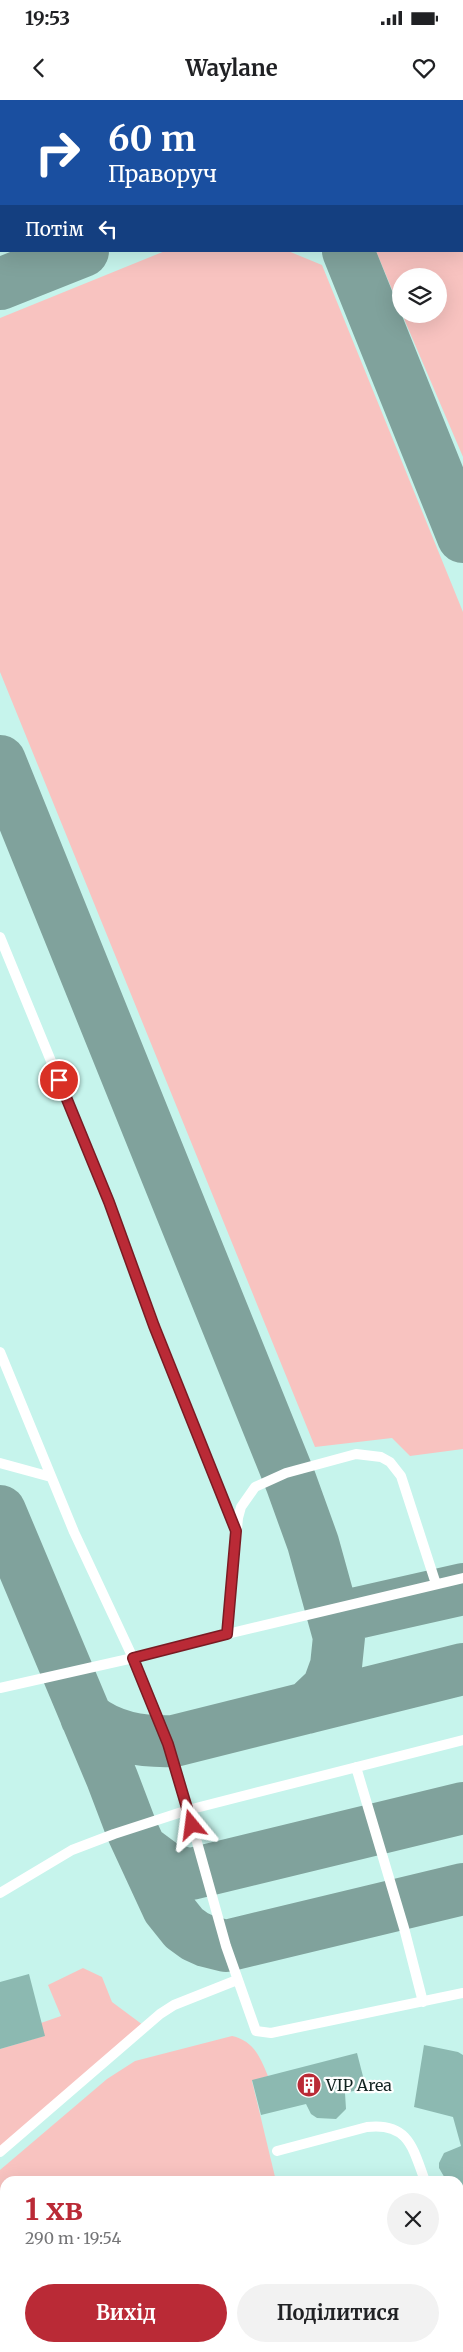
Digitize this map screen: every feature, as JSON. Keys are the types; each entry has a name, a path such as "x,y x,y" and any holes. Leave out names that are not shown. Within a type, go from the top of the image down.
{"lane":[{"path":"0,937 109,1202 154,1326 236,1531"},
{"path":"0,1352 74,1532 133,1658 168,1744 237,1980 252,2025 256,2031 271,2033 463,1993"},
{"path":"227,1634 236,1531 241,1507 248,1494 262,1483 286,1473 356,1454 381,1457 390,1462 401,1476 436,1584"},
{"path":"0,1463 51,1477"},
{"path":"0,1688 133,1658 463,1578"},
{"path":"0,1893 72,1850 114,1834 188,1810 463,1740"},
{"path":"356,1767 404,1928 423,2002"},
{"path":"0,2152 160,2014 174,2005 237,1980"},
{"path":"278,2151 368,2127 383,2125 402,2132 410,2143 424,2176"}],"shaded area":[{"path":"163,252 290,252 322,265 463,612 463,1449 410,1456 392,1438 315,1447 0,672 0,318"},
{"path":"376,252 463,252 463,457 406,323 447,323 447,268 392,268 392,289"},
{"path":"83,1968 102,1977 112,2002 143,2025 0,2148 0,2049 44,2036 41,2023 61,2016 48,1985"},
{"path":"232,2036 240,2038 251,2046 259,2056 268,2076 252,2081 275,2176 0,2176 0,2170 107,2079 135,2061"}],"building":[{"path":"29,1974 45,2036 0,2049 0,1982"},
{"path":"424,2045 458,2052 463,2055 463,2176 444,2176 439,2168 439,2163 444,2153 461,2146 453,2117 414,2107"},
{"name":"VIP Area","path":"357,2053 366,2088 345,2093 346,2109 336,2119 317,2118 311,2114 306,2104 261,2115 252,2080"}],"taxiway":[{"path":"0,284 80,252"},
{"path":"348,252 463,537"},
{"path":"0,761 291,1482 313,1543 339,1637 336,1666 328,1688 307,1708"},
{"path":"0,1511 112,1778 131,1828 168,1908 184,1928 206,1941 226,1946 463,1889"},
{"path":"335,1618 463,1589"},
{"path":"86,1717 116,1734 150,1741 174,1741 463,1669"},
{"path":"142,1850 169,1870 191,1874 463,1808"}],"place":[{"name":"VIP Area","path":"309,2085"}],"route":[{"path":"59,1080 109,1202 154,1326 236,1531 227,1634 133,1658 168,1744 192,1825"}]}
